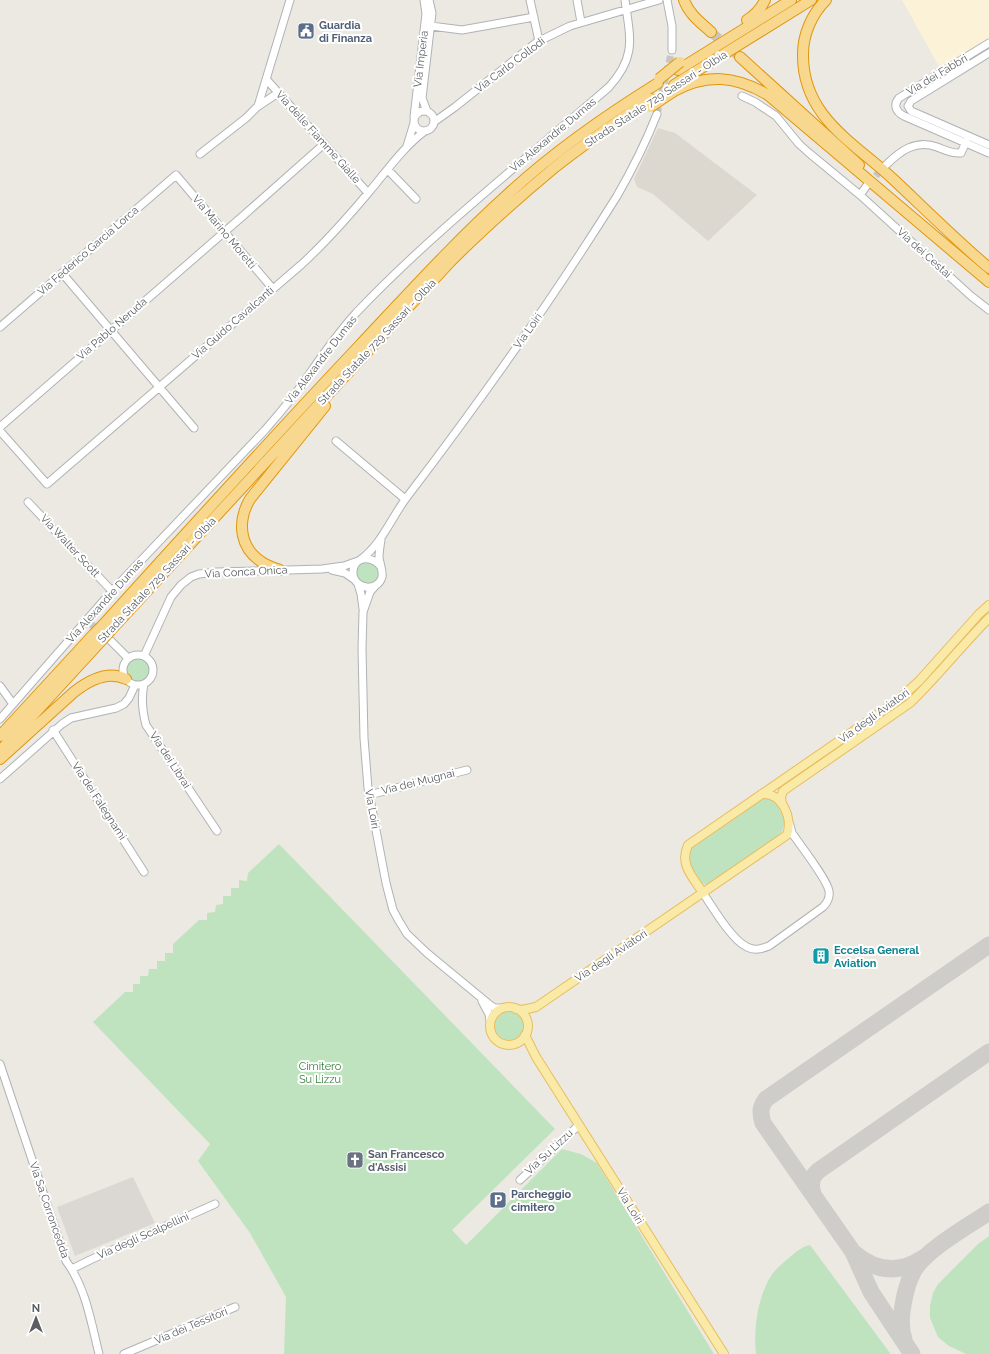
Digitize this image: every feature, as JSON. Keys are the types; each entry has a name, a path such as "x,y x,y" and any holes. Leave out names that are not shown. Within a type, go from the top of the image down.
{"highway":[{"path":"684,0 686,6 696,19 711,32"},
{"path":"679,66 753,17 762,7 765,0"},
{"name":"Strada Statale 729 Sassari - Olbia","path":"0,751 103,638 106,628 323,384 468,232 507,194 598,122 679,66 791,0"},
{"name":"Strada Statale 729 Sassari - Olbia","path":"106,628 369,351 450,262 512,204 555,168 600,134 652,107 674,88 811,0"},
{"path":"826,0 814,15 806,33 804,42 803,68 810,95 829,123 989,268"},
{"path":"740,57 927,225 945,244"},
{"path":"674,88 714,79 736,81 768,95 989,282"},
{"path":"793,104 824,128 935,224 956,239"},
{"path":"280,570 266,565 258,560 247,546 244,539 242,522 246,508 260,487 369,351"},
{"name":"Strada Statale 729 Sassari - Olbia","path":"0,736 103,638"},
{"path":"0,759 74,692 86,683 107,676 116,676 126,679"}],"main road":[{"name":"Via degli Aviatori","path":"703,893 685,864 684,857 688,845 897,701 919,682 979,614 989,605"},
{"name":"Via degli Aviatori","path":"782,804 781,797 783,791 788,787 910,703 924,690 989,618"},
{"path":"762,794 768,793 777,798 782,804 788,816 789,822"},
{"name":"Via degli Aviatori","path":"536,1008 787,835 789,822"},
{"path":"516,1009 521,1012 527,1021 528,1026 525,1036 516,1044 502,1044 492,1035 490,1028 490,1021 497,1011 507,1007 522,1010 536,1008"},
{"path":"527,1021 536,1008"},
{"name":"Via Loiri","path":"525,1036 536,1058 724,1354"},
{"path":"516,1044 536,1058"}],"street":[{"path":"200,154 246,118 261,101 290,0"},
{"name":"Via Imperia","path":"414,120 426,14 424,0"},
{"name":"Via Imperia","path":"429,0 432,14 422,94 422,98 429,112"},
{"path":"530,0 539,41"},
{"path":"577,0 581,22"},
{"name":"Via Alexandre Dumas","path":"0,719 89,621 112,591 265,430 308,375 328,346 366,303 416,253 468,206 559,131 609,87 619,76 625,66 630,46 625,0"},
{"name":"Via Carlo Collodi","path":"434,122 539,41 581,22 659,0"},
{"path":"667,0 672,26 672,50"},
{"path":"431,26 462,30 534,17"},
{"name":"Via dei Fabbri","path":"966,142 904,116 897,112 896,104 899,98 905,94 989,43"},
{"name":"Via dei Fabbri","path":"980,48 987,55 910,101 908,108 911,111 989,145"},
{"name":"Via delle Fiamme Gialle","path":"267,80 368,193"},
{"path":"257,107 278,93"},
{"name":"Via dei Cestai","path":"742,96 755,102 776,116 809,153 860,195 971,296 989,310"},
{"name":"Via Carlo Collodi","path":"429,112 437,114 455,107"},
{"name":"Via Loiri","path":"359,561 370,552 382,538 405,499 439,456 531,328 606,214 626,180 652,126 652,107"},
{"path":"424,110 429,112 434,118 431,128 425,131 417,128 414,120 418,112 424,110"},
{"name":"Via Guido Cavalcanti","path":"406,148 414,120"},
{"name":"Via Guido Cavalcanti","path":"0,431 47,484 315,252 406,148 425,131"},
{"path":"886,164 896,155 913,146 927,144 955,154 961,153 966,142 989,153"},
{"name":"Via Pablo Neruda","path":"0,427 324,144"},
{"path":"388,170 416,199"},
{"name":"Via Marino Moretti","path":"176,175 272,288"},
{"name":"Via Federico Garcia Lorca","path":"0,327 176,175"},
{"path":"860,195 868,184"},
{"path":"62,274 160,386 194,428"},
{"path":"336,441 405,499"},
{"name":"Via Walter Scott","path":"28,502 112,591"},
{"name":"Via Loiri","path":"381,567 379,554 382,538"},
{"path":"356,582 366,587 376,585 382,577 381,567 374,560 369,558 359,561 354,567 353,571 356,582 361,594 363,612"},
{"name":"Via Conca Onica","path":"144,656 171,597 181,585 191,577 198,574 216,572 322,569 344,566 359,561"},
{"name":"Via Conca Onica","path":"322,569 345,573 356,582"},
{"name":"Via Loiri","path":"376,585 370,592 363,612 364,738 369,795 386,883 393,910 407,934 427,953 480,998 495,1008 502,1008"},
{"path":"103,638 128,658"},
{"path":"137,655 144,656 150,661 153,672 150,679 144,684 135,685 126,679 122,668 128,658 137,655"},
{"name":"Via dei Librai","path":"144,684 142,710 146,725 217,831"},
{"path":"0,779 53,730 71,718 116,708 124,704 129,698 135,685"},
{"path":"0,686 13,704"},
{"name":"Via dei Falegnami","path":"53,730 144,872"},
{"name":"Via dei Mugnai","path":"369,795 467,770"},
{"path":"703,893 730,931 741,943 754,949 761,949 769,946 823,908 828,902 830,895 829,889 824,879 792,833 789,822"},
{"name":"Via Loiri","path":"480,998 485,1005 490,1021"},
{"name":"Via Sa Corroncedda","path":"0,1064 66,1261 72,1269 85,1296 99,1354"},
{"name":"Via Su Lizzu","path":"520,1180 579,1125"},
{"name":"Via degli Scalpellini","path":"72,1269 215,1204"},
{"name":"Via dei Tessitori","path":"124,1354 235,1307"}],"shaded area":[{"path":"902,0 989,0 989,40 941,70"},
{"path":"658,128 675,133 757,195 708,241 653,194 637,187 634,179"},
{"path":"133,1177 155,1223 75,1256 57,1207"}],"green space":[{"path":"367,562 375,565 378,573 375,581 367,584 359,581 356,573 359,565"},
{"path":"138,659 146,662 149,670 146,678 138,681 130,678 127,670 130,662"},
{"path":"770,797 776,802 785,821 780,835 707,885 701,883 691,867 689,858 691,848 763,798"},
{"name":"Cimitero Su Lizzu","path":"279,844 555,1129 452,1230 466,1245 562,1149 581,1154 597,1163 714,1354 284,1354 286,1297 250,1233 198,1161 210,1144 93,1022 125,992 133,992 133,984 140,984 140,976 148,976 149,969 157,969 157,961 165,961 165,953 173,953 173,944 199,920 207,920 207,913 215,912 216,905 223,904 223,896 231,896 231,888 239,888 239,880 247,881 248,873"},
{"path":"509,1011 515,1012 523,1020 523,1032 515,1040 509,1041 503,1040 495,1032 494,1026 495,1020 503,1012"},
{"path":"989,1236 989,1354 966,1354 949,1346 938,1337 930,1318 930,1306 933,1293 938,1284 978,1244"},
{"path":"810,1245 890,1354 756,1354 756,1323 760,1301 768,1281 779,1266 786,1260 800,1249"}],"taxiway":[{"path":"912,1354 871,1292 853,1252 763,1123 761,1113 762,1107 766,1099 989,945"},
{"path":"813,1194 812,1181 818,1171 989,1052"},
{"path":"904,1339 901,1326 902,1309 907,1287 914,1270 920,1262 938,1246 989,1212"},
{"path":"854,1253 871,1264 888,1269 905,1267 923,1258"}],"tunnel":[{"path":"711,32 740,57"},
{"path":"657,114 672,50"},
{"path":"869,184 884,166"},
{"path":"90,623 100,632"}],"place":[{"name":"Guardia di Finanza","path":"306,31"},
{"name":"Eccelsa General Aviation","path":"821,956"},
{"name":"San Francesco d'Assisi","path":"355,1160"},
{"name":"Parcheggio cimitero","path":"498,1200"}]}
